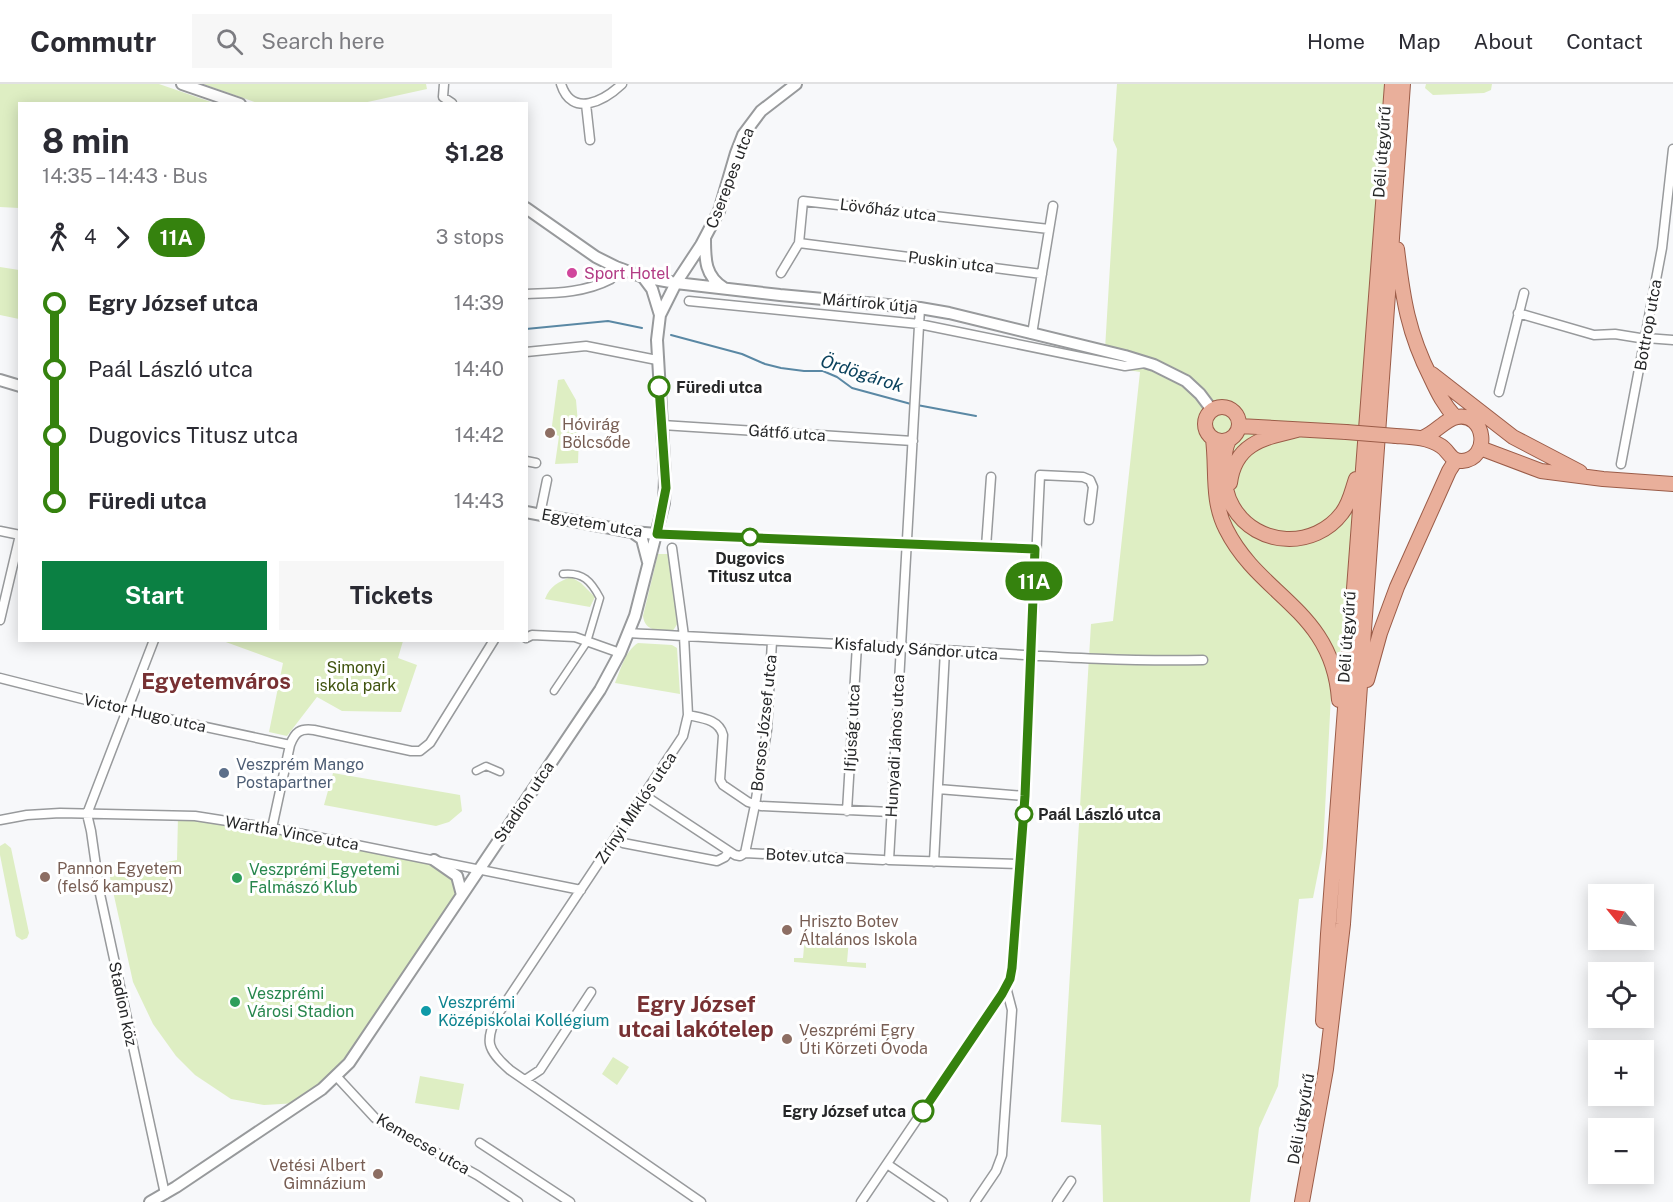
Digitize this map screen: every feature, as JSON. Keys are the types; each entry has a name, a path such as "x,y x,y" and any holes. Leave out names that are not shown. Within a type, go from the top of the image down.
{"main road":[{"name":"Déli útgyűrű","path":"1303,1196 1325,1007 1342,738 1392,84"},
{"name":"Déli útgyűrű","path":"1303,1196 1326,1069 1337,987 1403,84"},
{"path":"1239,426 1422,438 1443,447 1456,460 1468,460 1477,453 1482,435 1476,424 1471,420 1455,417 1445,406 1413,340 1403,296 1394,218"},
{"path":"1426,369 1513,437 1587,476"},
{"path":"1342,738 1336,679 1329,656 1318,634 1306,618 1243,558 1221,519 1215,496 1213,439 1205,428 1206,418 1212,410 1220,407 1230,409 1237,416 1239,426 1236,434 1226,446 1224,475 1233,508 1259,531 1291,540 1305,539 1325,530 1343,513 1352,494 1364,451"},
{"path":"1422,438 1436,432 1447,421 1455,417"},
{"path":"1229,499 1233,469 1243,451 1266,437 1297,430"},
{"path":"1213,439 1229,440"},
{"path":"1480,448 1541,471 1673,484"},
{"path":"1358,711 1380,633 1397,587 1456,460"}],"street":[{"path":"182,84 234,102"},
{"path":"444,84 443,97 450,102"},
{"path":"561,84 572,99 586,104 605,99 622,84"},
{"name":"Cserepes utca","path":"676,283 705,239 719,211 743,135 761,111 796,84"},
{"path":"586,104 590,140"},
{"name":"Bottrop utca","path":"1621,465 1662,248 1673,149"},
{"name":"Lövőház utca","path":"781,273 799,243 803,201 1049,229"},
{"path":"1032,334 1053,206"},
{"name":"Mártírok útja","path":"528,208 596,257 643,277 676,283 920,308 949,313 1146,363 1186,381 1212,410"},
{"path":"705,239 706,265 715,283 724,288"},
{"name":"Puskin utca","path":"799,243 1042,274"},
{"path":"528,294 583,290 610,279 616,267"},
{"path":"643,277 652,290 659,321"},
{"name":"Stadion utca","path":"150,1202 337,1077 359,1050 600,690 628,633 657,534 666,488 657,340 659,321 676,283"},
{"path":"1499,392 1524,293"},
{"path":"689,301 919,324 1125,366 1146,363"},
{"name":"Hunyadi János utca","path":"886,860 891,812 920,308"},
{"path":"1518,313 1594,336 1615,334 1673,340"},
{"path":"528,352 586,346 657,360"},
{"path":"0,380 18,385"},
{"name":"Gátfő utca","path":"662,425 913,441"},
{"path":"528,461 536,463"},
{"path":"861,1202 1006,987 1012,968 1021,864 1040,475 1083,477 1090,480 1094,487 1089,520"},
{"path":"986,547 991,477"},
{"path":"540,514 547,480"},
{"name":"Egyetem utca","path":"528,512 632,532 657,534"},
{"path":"0,531 18,535"},
{"path":"632,532 642,539 648,565"},
{"path":"657,534 1035,549"},
{"path":"0,620 18,544"},
{"name":"Zrínyi Miklós utca","path":"525,1080 510,1070 491,1051 491,1027 679,744 688,715 684,636 672,548"},
{"path":"554,692 587,642 600,598 592,583 574,573 563,574"},
{"name":"Kisfaludy Sándor utca","path":"628,633 945,650 1031,657 1203,660"},
{"path":"528,637 532,635 575,637 620,653"},
{"name":"Borsos József utca","path":"745,853 766,730 772,641"},
{"path":"87,814 153,642"},
{"path":"272,828 290,745 295,734 304,729 411,752 420,751 430,743 493,642"},
{"name":"Ifjúság utca","path":"848,811 857,645"},
{"path":"934,862 945,650"},
{"name":"Victor Hugo utca","path":"0,678 126,710 290,745"},
{"name":"Borsos József utca","path":"688,715 712,722 721,728 723,735 720,780 723,785 755,805 891,812"},
{"path":"476,771 486,766 500,771"},
{"path":"938,789 1025,796"},
{"name":"Botev utca","path":"644,795 735,855 740,856 745,853 1021,864"},
{"name":"Wartha Vince utca","path":"0,820 27,815 60,813 195,816 272,828 580,890"},
{"name":"Stadion köz","path":"87,814 100,894 165,1194"},
{"name":"Botev utca","path":"623,843 717,861 725,857 729,851"},
{"path":"434,860 457,876 462,895"},
{"path":"975,1202 996,1171 1002,1155 1012,1010 1006,987"},
{"path":"591,992 540,1070 525,1080 701,1202"},
{"name":"Kemecse utca","path":"337,1077 375,1118 518,1202"},
{"path":"480,1143 570,1202"},
{"path":"887,1164 943,1202"},
{"path":"1057,1202 1071,1181"}],"green space":[{"path":"0,84 159,84 211,102 18,102 18,208 0,207"},
{"path":"203,84 426,84 427,89 368,102 254,102"},
{"path":"1117,84 1400,84 1348,617 1331,695 1323,848 1313,898 1299,899 1278,1086 1259,1128 1250,1202 1103,1202 1101,1125 1061,1122 1091,624 1113,621 1140,372 1104,366 1117,149 1113,140"},
{"path":"1426,84 1492,84 1491,90 1484,93 1433,95 1425,88"},
{"path":"0,267 18,270 18,319 0,315"},
{"path":"564,379 576,400 579,435 578,463 555,464 559,436 551,433 558,380"},
{"path":"658,554 670,554 678,623 672,632 650,628 643,616"},
{"path":"571,577 595,597 590,607 545,599 555,585"},
{"name":"Simonyi iskola park","path":"226,642 403,642 398,658 417,665 401,712 342,711 317,697 287,736 269,732 283,663"},
{"path":"638,643 672,645 677,648 680,694 615,683 627,655"},
{"path":"333,773 460,795 462,811 449,822 436,826 324,805"},
{"path":"178,816 434,860 457,876 462,895 359,1050 298,1103 264,1105 231,1099 195,1075 176,1056 153,1024 133,982 109,873 177,860"},
{"path":"5,843 11,848 29,933 27,938 22,940 16,936 0,855 0,846"},
{"path":"805,936 849,939 847,962 866,963 866,968 794,962 794,958 803,958"},
{"path":"613,1057 629,1067 617,1085 602,1074"},
{"path":"420,1076 464,1084 459,1110 415,1103"}],"waterway":[{"name":"Ördögárok","path":"528,329 608,321 642,328"},
{"name":"Ördögárok","path":"671,335 742,354 781,368 823,371 837,377 852,388 911,404"},
{"name":"Ördögárok","path":"917,405 976,416"}],"bus line":[{"name":"11A","path":"659,387 666,488 657,534 1035,549 1025,796 1010,979 923,1111"}],"place":[{"name":"Sport Hotel","path":"572,273"},
{"name":"Füredi utca","path":"659,387"},
{"name":"Hóvirág Bölcsőde","path":"550,433"},
{"name":"Dugovics Titusz utca","path":"750,537"},
{"name":"Veszprém Mango Postapartner","path":"224,773"},
{"name":"Paál László utca","path":"1024,814"},
{"name":"Pannon Egyetem (felső kampusz)","path":"45,877"},
{"name":"Veszprémi Egyetemi Falmászó Klub","path":"237,878"},
{"name":"Hriszto Botev Általános Iskola","path":"787,930"},
{"name":"Veszprémi Városi Stadion","path":"235,1002"},
{"name":"Veszprémi Középiskolai Kollégium","path":"426,1011"},
{"name":"Veszprémi Egry Úti Körzeti Óvoda","path":"787,1039"},
{"name":"Egry József utca","path":"923,1111"},
{"name":"Vetési Albert Gimnázium","path":"378,1174"}],"district":[{"name":"Egyetemváros","path":"216,681"},
{"name":"Egry József utcai lakótelep","path":"696,1016"}]}
